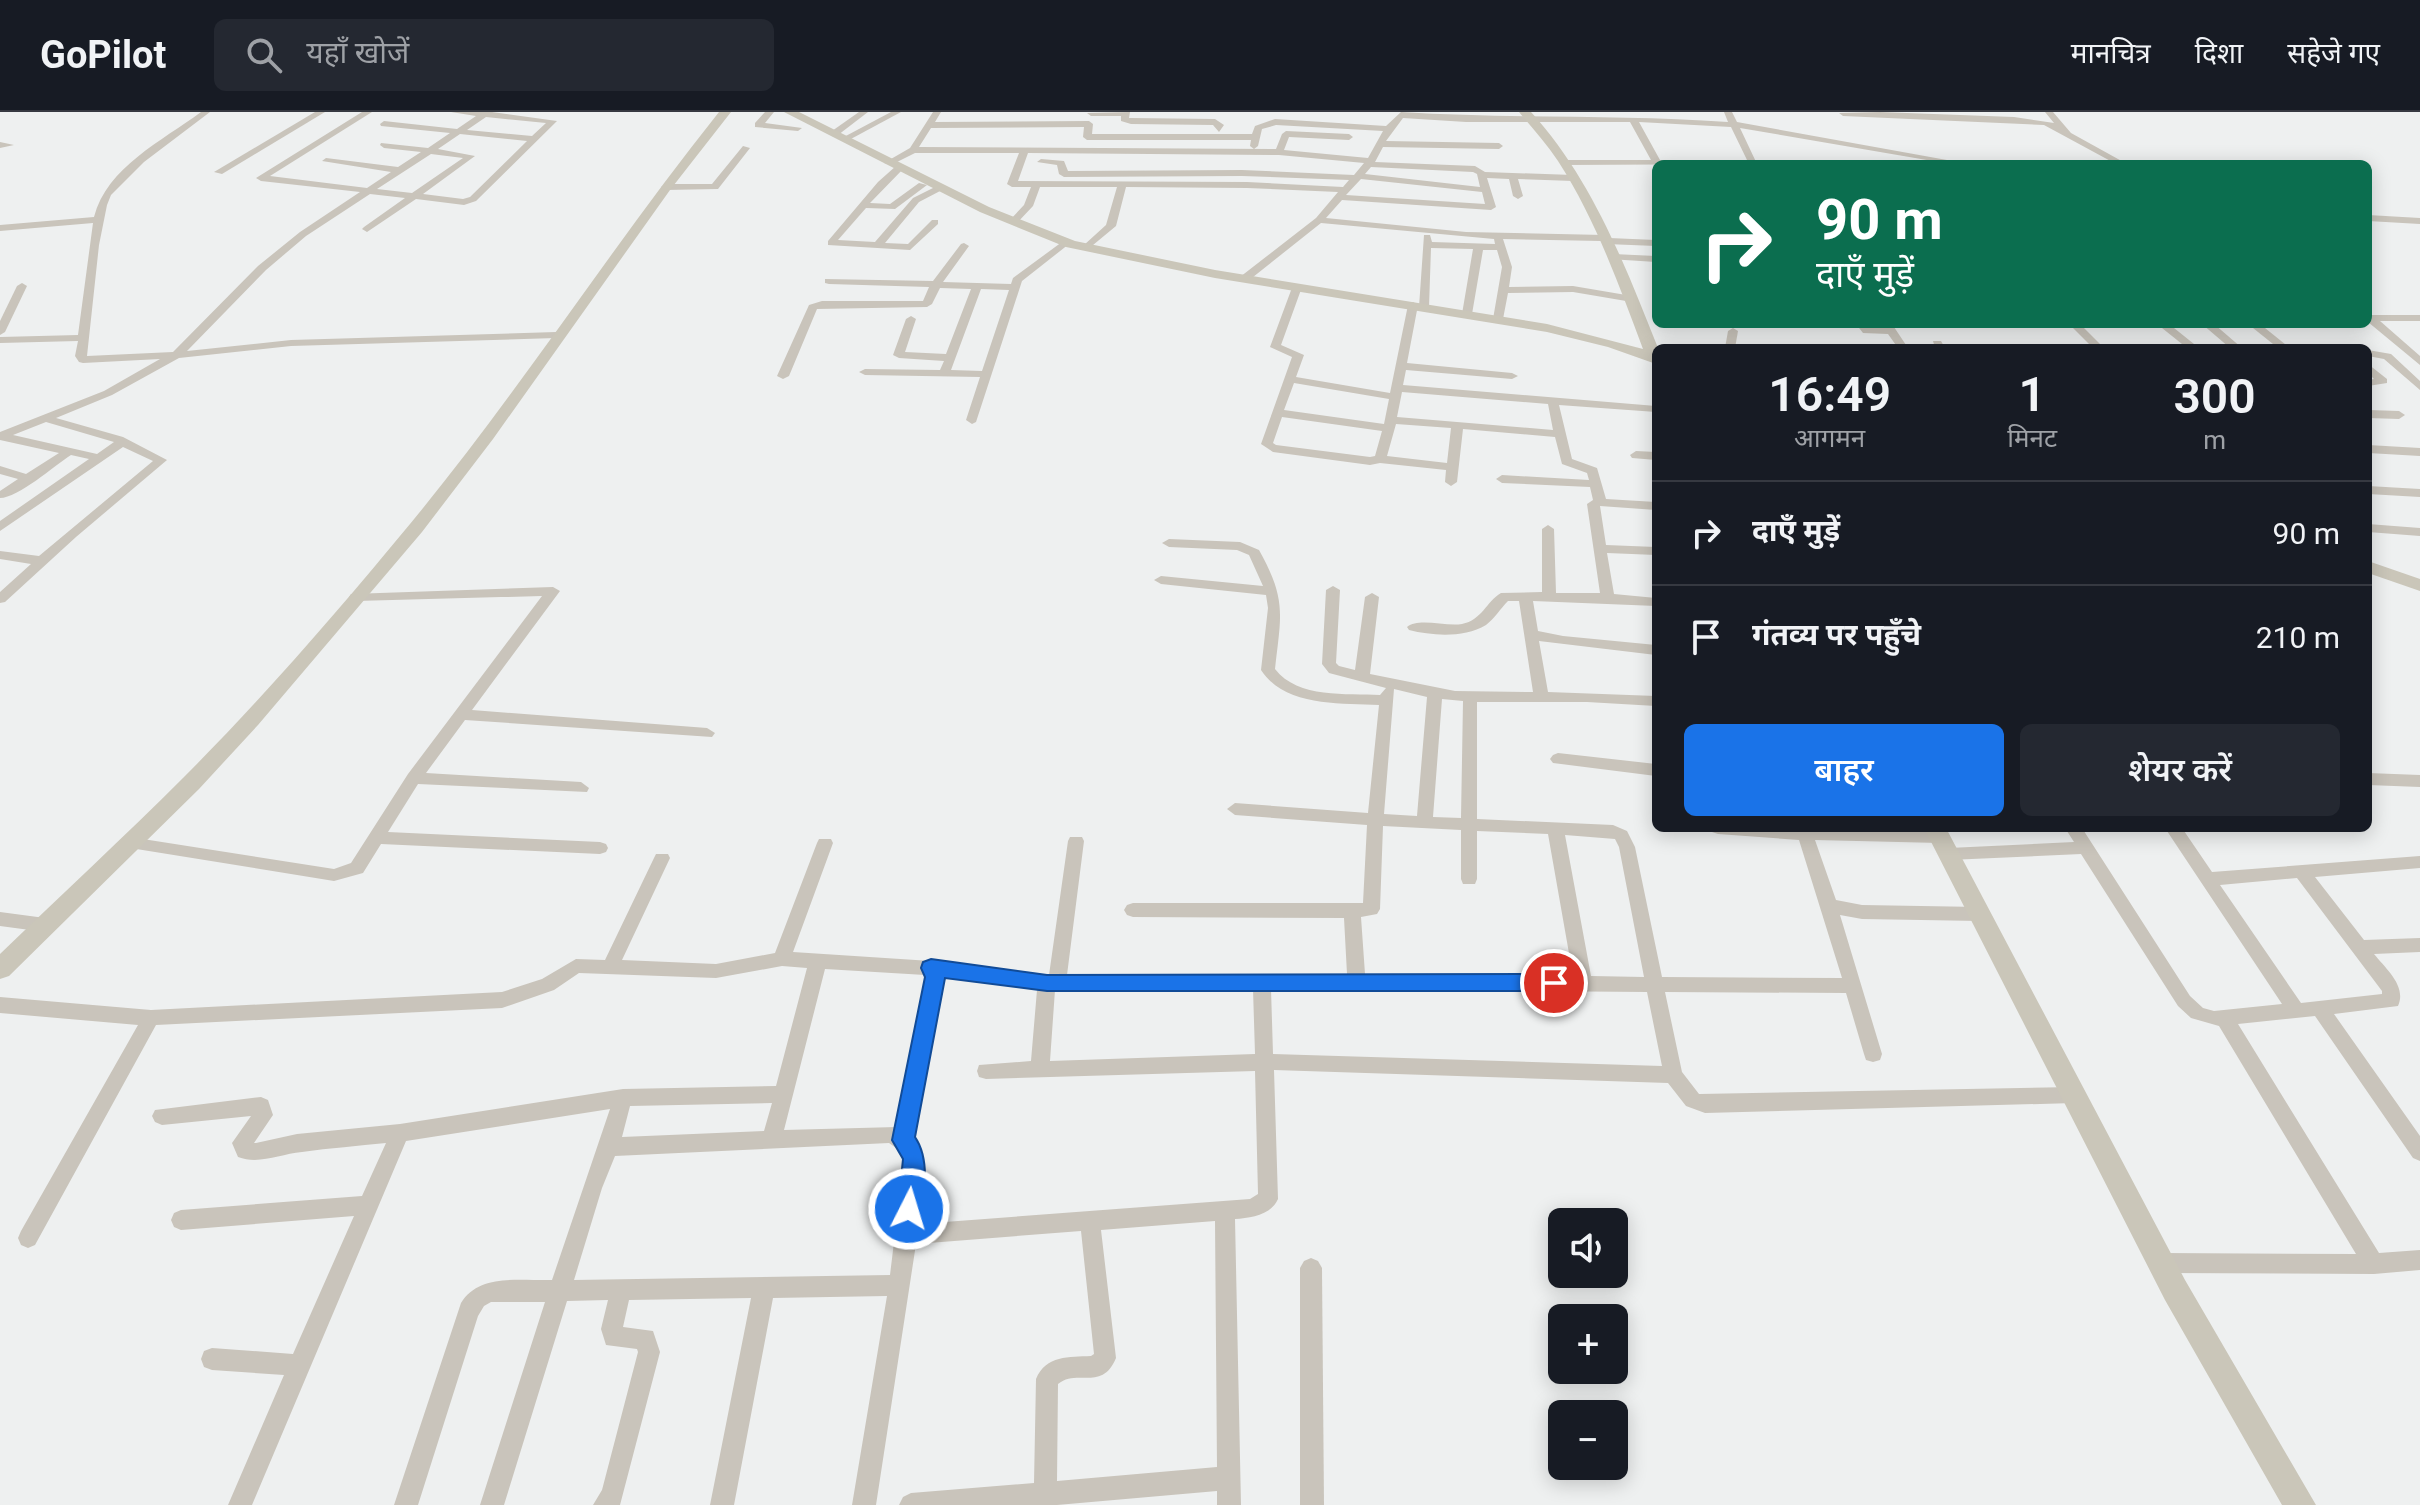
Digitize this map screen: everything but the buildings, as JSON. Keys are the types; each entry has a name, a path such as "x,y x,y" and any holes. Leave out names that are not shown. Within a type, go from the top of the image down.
{"street":[{"path":"206,112 142,160 113,187 101,205 81,356 83,360 176,355 291,343 556,335"},
{"path":"219,172 321,112"},
{"path":"368,112 261,178 469,201 553,121 455,112"},
{"path":"0,969 251,720 356,597 456,477 556,335 725,112"},
{"path":"770,112 758,125 798,128"},
{"path":"790,112 841,135 893,166 933,185 1013,222 1066,242 1244,279 1569,332 1652,357"},
{"path":"841,135 864,112"},
{"path":"841,135 896,112"},
{"path":"935,222 910,247 838,244 830,240 866,205 893,166 913,150 937,112"},
{"path":"960,125 969,112"},
{"path":"1012,152 1027,112"},
{"path":"1084,152 1092,113 1124,112 1127,113 1124,119 1131,121 1215,122 1220,125 1219,129"},
{"path":"1254,152 1261,112"},
{"path":"1728,112 1750,160"},
{"path":"2049,112 2063,130"},
{"path":"0,436 133,381 176,355 262,268 303,234 486,113"},
{"path":"1843,113 2046,123 2116,160"},
{"path":"1244,279 1319,220 1370,162 1384,142 1388,129 1401,115 1633,119 1656,116 1793,132 1944,160"},
{"path":"1528,115 1573,178 1613,257 1652,350"},
{"path":"1452,118 1463,147"},
{"path":"1633,119 1656,160"},
{"path":"1087,137 1257,131 1277,122 1388,129"},
{"path":"1788,122 1793,132"},
{"path":"384,124 532,139"},
{"path":"928,125 1089,124"},
{"path":"1143,129 1257,131"},
{"path":"1279,152 1286,134 1463,147 1499,146"},
{"path":"367,229 471,156 384,145"},
{"path":"666,187 715,187 746,148"},
{"path":"913,150 1012,152 1063,165 1064,174 1242,173 1358,177 1486,190"},
{"path":"1084,152 1279,152 1475,169 1482,175 1491,207 1247,185 1036,186 1010,183 1022,157 1084,152"},
{"path":"326,161 399,170"},
{"path":"1564,162 1652,162"},
{"path":"1482,175 1573,178"},
{"path":"1513,176 1518,196"},
{"path":"866,205 892,207 933,185"},
{"path":"877,246 933,185"},
{"path":"1087,247 1111,226 1122,185"},
{"path":"1013,222 1028,206 1036,186"},
{"path":"2372,218 2420,221"},
{"path":"0,228 98,220"},
{"path":"1319,220 1500,242 1605,240 1652,243"},
{"path":"1380,459 1418,306 1427,232"},
{"path":"972,420 1015,287 1022,275 1066,242"},
{"path":"1427,245 1478,247 1500,242"},
{"path":"1498,319 1507,267 1500,242"},
{"path":"783,376 813,307 822,304 929,303 936,284 964,246"},
{"path":"1467,314 1478,247"},
{"path":"1613,257 1652,259"},
{"path":"829,281 1015,287"},
{"path":"0,332 22,286"},
{"path":"945,372 977,286"},
{"path":"1297,287 1275,347 1298,355 1267,444 1273,448 1370,461 1380,459 1453,467"},
{"path":"1503,290 1573,289 1632,299"},
{"path":"2372,318 2420,318"},
{"path":"911,319 899,355 950,358"},
{"path":"2372,321 2420,362"},
{"path":"1864,328 1867,331 1890,328"},
{"path":"2078,328 2095,344"},
{"path":"2167,328 2189,344"},
{"path":"2212,328 2232,344"},
{"path":"2258,328 2280,344"},
{"path":"1731,344 1733,331"},
{"path":"0,340 84,338"},
{"path":"2372,354 2387,356 2420,387"},
{"path":"1401,366 1512,376"},
{"path":"2372,371 2383,381 2372,382"},
{"path":"865,372 985,374"},
{"path":"1289,379 1396,392 1652,409"},
{"path":"1553,402 1566,461 1593,471 1600,502"},
{"path":"1277,413 1390,424 1561,434"},
{"path":"2372,414 2399,415"},
{"path":"0,599 160,462 158,457 122,442 45,418"},
{"path":"1451,482 1457,426"},
{"path":"0,436 100,458"},
{"path":"2,523 122,442"},
{"path":"2372,448 2420,452"},
{"path":"2,494 30,479 69,451"},
{"path":"1636,455 1652,456"},
{"path":"0,470 30,479"},
{"path":"1502,479 1596,484"},
{"path":"2372,490 2420,493"},
{"path":"2,494 33,504"},
{"path":"1608,598 1593,504 1652,506"},
{"path":"2372,528 2420,532"},
{"path":"1548,529 1549,597"},
{"path":"1169,543 1249,549 1272,591 1275,608 1268,670 1272,680 1298,693 1387,700"},
{"path":"1600,549 1652,551"},
{"path":"0,555 42,561"},
{"path":"2372,568 2420,585"},
{"path":"1161,580 1272,591"},
{"path":"1333,590 1329,664 1334,670 1470,697 1541,695 1652,701"},
{"path":"130,843 334,875 357,868 414,778 553,591 356,597"},
{"path":"1525,596 1541,695"},
{"path":"1362,676 1372,597"},
{"path":"1414,627 1458,630 1490,614 1502,597 1652,602"},
{"path":"1533,635 1652,650"},
{"path":"1133,910 1371,909 1375,820 1389,682"},
{"path":"1425,822 1435,691"},
{"path":"1469,879 1470,697"},
{"path":"463,715 707,733"},
{"path":"1558,759 1652,770"},
{"path":"414,778 581,788"},
{"path":"2372,779 2420,781"},
{"path":"1235,809 1375,820 1555,827 1613,831 1621,835 1627,847 1673,1075 1693,1100 1705,1104 2074,1095"},
{"path":"1555,827 1583,983"},
{"path":"1804,832 1873,1054"},
{"path":"1819,832 2086,848"},
{"path":"2076,832 2184,1001 2197,1013 2214,1019 2392,1001 2391,989 2302,872"},
{"path":"2176,832 2297,1012"},
{"path":"377,838 600,848"},
{"path":"1941,840 2161,1263 2300,1505"},
{"path":"1040,1069 1076,841"},
{"path":"782,959 825,843"},
{"path":"611,966 662,858"},
{"path":"2208,879 2420,862"},
{"path":"1829,906 1862,912 1980,914"},
{"path":"1349,911 1353,918 1356,982"},
{"path":"0,919 45,925"},
{"path":"2360,947 2420,945"},
{"path":"0,1005 151,1018 502,1000 548,985 576,966 716,971 782,959 931,968 1052,983 1262,981 1853,986"},
{"path":"772,1139 818,960"},
{"path":"904,1140 935,977 931,968"},
{"path":"907,1235 1253,1208 1268,1199 1267,1062 1262,981"},
{"path":"2321,1010 2420,1152"},
{"path":"28,1238 151,1018"},
{"path":"2224,1018 2374,1264"},
{"path":"986,1071 1267,1062 1673,1075"},
{"path":"162,1116 261,1106 263,1115 242,1143 245,1151 400,1133 623,1098 783,1094"},
{"path":"492,1505 623,1098"},
{"path":"240,1505 400,1133"},
{"path":"609,1147 892,1134 910,1146 914,1159 907,1235 864,1505"},
{"path":"181,1220 369,1205"},
{"path":"1225,1210 1229,1505"},
{"path":"1045,1499 1047,1379 1060,1368 1096,1367 1105,1358 1090,1221"},
{"path":"2161,1263 2374,1264 2420,1260"},
{"path":"1311,1268 1312,1505"},
{"path":"406,1505 469,1311 476,1299 490,1292 899,1285"},
{"path":"722,1505 764,1287"},
{"path":"605,1505 612,1496 649,1352 645,1339 614,1337 612,1329 621,1289"},
{"path":"212,1359 299,1365"},
{"path":"911,1505 1045,1499 1228,1478"}],"route":[{"path":"909,1209 914,1159 910,1146 904,1140 935,977 931,968 1026,982 1079,984 1262,981 1554,983"}]}
